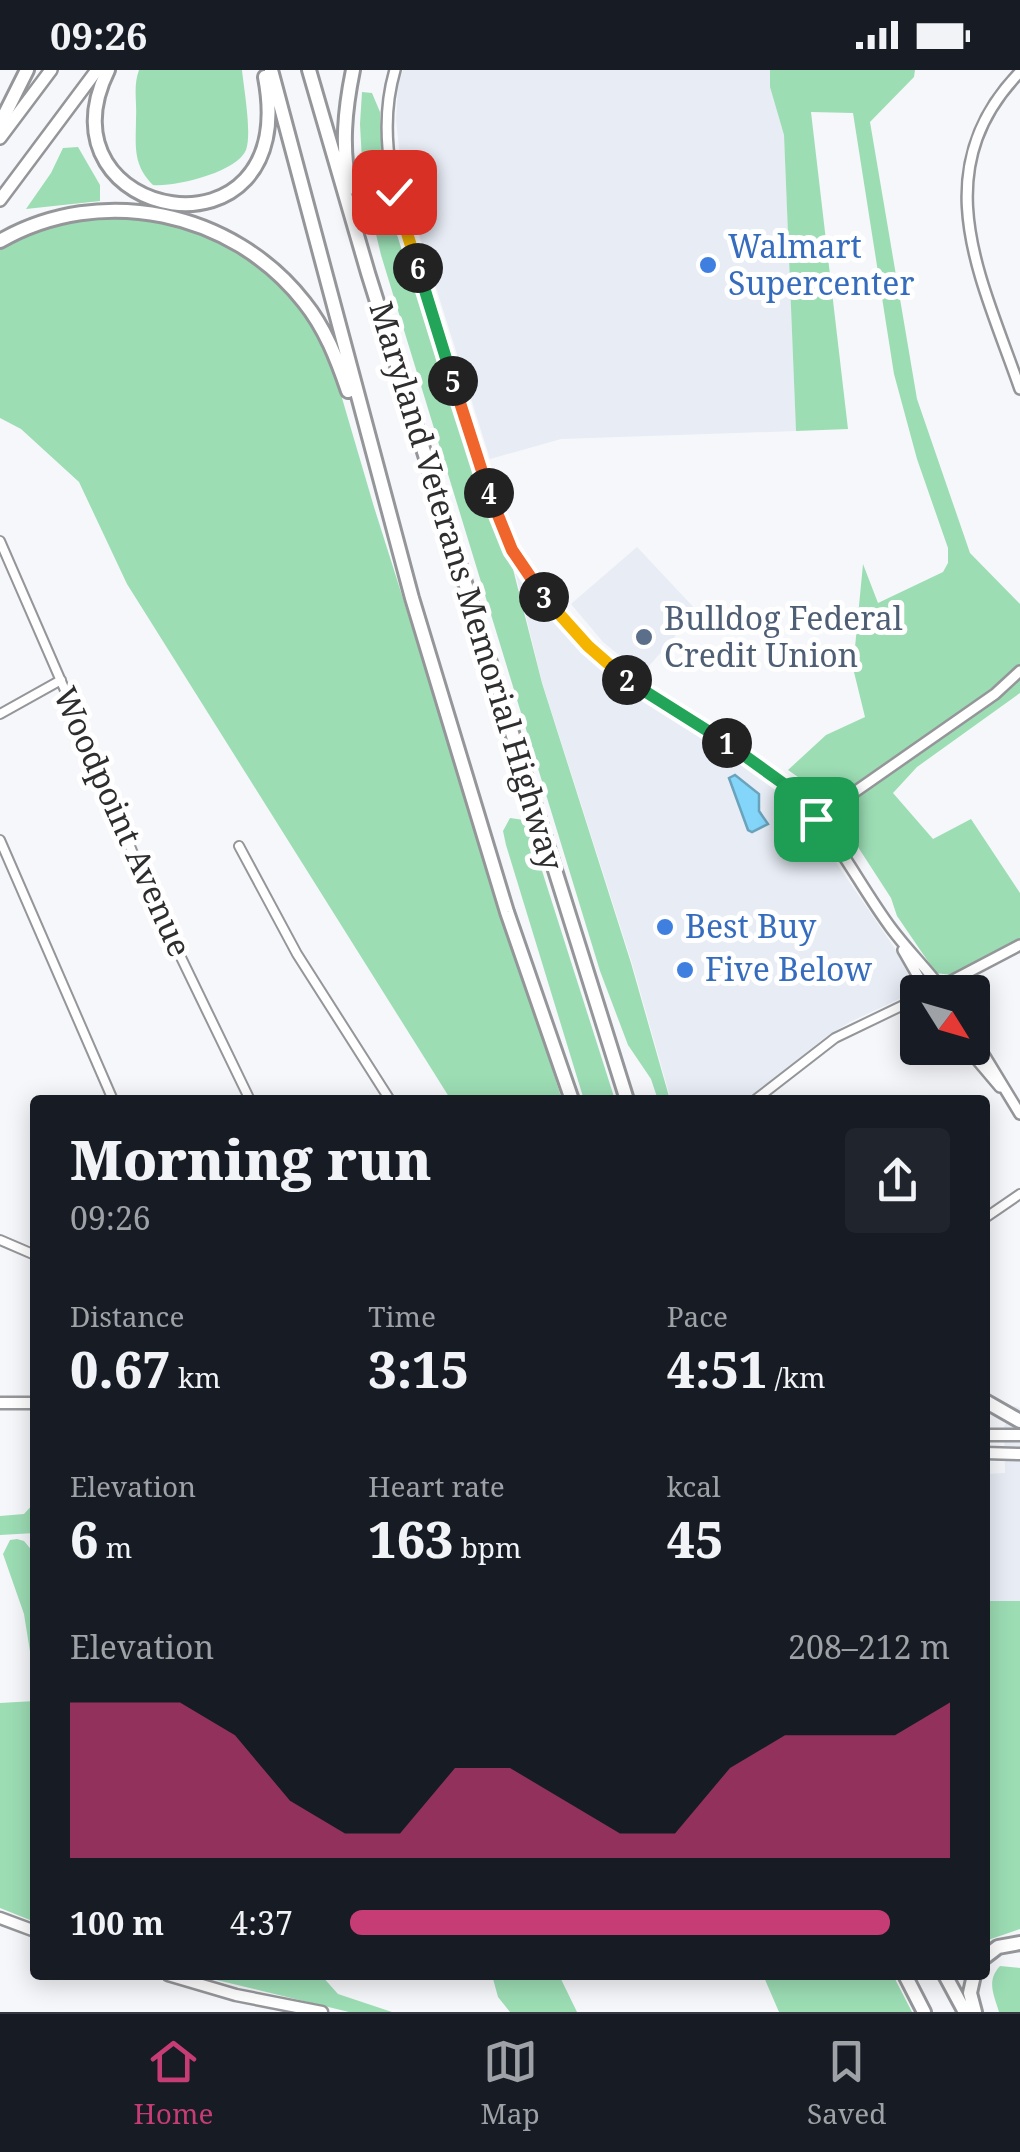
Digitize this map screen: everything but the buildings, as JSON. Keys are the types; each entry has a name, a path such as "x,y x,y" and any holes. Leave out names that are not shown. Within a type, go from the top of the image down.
{"highway":[{"path":"0,124 26,70"},
{"path":"108,70 94,108 102,156 123,182 139,194 190,206 239,185 259,161 270,129 268,70"},
{"name":"Maryland Veterans Memorial Highway","path":"268,70 377,473 473,802 570,1095"},
{"name":"Maryland Veterans Memorial Highway","path":"309,70 368,273 625,1095"},
{"path":"353,70 345,116 345,156 368,273"},
{"path":"0,241 61,217 120,210 178,218 223,234 292,287 319,322 340,367 377,473"},
{"path":"590,982 634,1095"},
{"path":"990,1404 1020,1421"},
{"path":"990,1953 998,1947 1020,1943"},
{"path":"907,1980 924,2012"},
{"path":"948,1980 966,2012"},
{"path":"973,1980 970,1994 975,2012"}],"main road":[{"path":"0,138 50,70"},
{"path":"0,200 97,70"},
{"path":"0,1403 30,1403"},
{"path":"990,1436 1020,1435"},
{"path":"990,1453 1020,1454"},
{"path":"0,1918 30,1930"},
{"path":"185,1980 236,1995 322,2012"}],"street":[{"path":"395,70 386,132 394,192 478,460 512,550 565,623 616,672 788,787 816,819 892,930 929,975"},
{"path":"1020,72 991,110 974,146 966,205 975,260 1020,389"},
{"name":"Woodpoint Avenue","path":"0,541 145,883 248,1095"},
{"path":"816,819 995,694 1020,670"},
{"path":"0,714 60,680"},
{"path":"0,840 111,1095"},
{"path":"239,846 297,954 387,1095"},
{"path":"892,930 917,975"},
{"path":"970,975 1020,946"},
{"path":"907,957 926,975"},
{"path":"762,1095 836,1038 900,1007"},
{"path":"981,1065 1012,1101"},
{"path":"990,1065 1020,1114"},
{"path":"990,1215 1020,1194"},
{"path":"0,1240 30,1253"}],"shaded area":[{"path":"403,70 770,70 770,87 784,135 796,431 561,439 490,459 403,183 396,120"},
{"path":"637,547 697,611 642,674 603,642 571,604"},
{"path":"515,571 587,657 629,690 745,763 783,792 822,842 912,975 900,975 900,999 827,1036 753,1095 670,1095 632,963 542,682"},
{"path":"1014,1406 1020,1408 1020,1601 990,1601 990,1474 1005,1473 1004,1427"}],"green space":[{"path":"139,70 242,70 248,133 246,150 240,158 205,176 153,185 141,169 137,154"},
{"path":"770,70 915,70 914,77 870,122 917,399 970,553 1020,604 1020,693 917,767 893,793 933,839 971,819 1020,893 1020,946 969,975 936,973 825,796 788,770 826,735 865,717 853,668 863,564 878,603 943,572 948,563 948,548 917,459 894,374 853,113 811,112 848,429 796,431 784,135 770,87"},
{"path":"362,92 372,93 380,112 382,172 388,201 513,569 542,683 669,1095 656,1095 651,1079 628,1045 600,971 381,255 363,180"},
{"path":"78,147 100,185 100,201 26,209 63,148"},
{"path":"108,216 169,222 220,240 275,279 309,318 332,364 560,1095 448,1095 127,584 79,482 21,429 0,418 0,250 24,235"},
{"path":"510,818 524,820 530,833 613,1095 582,1095 503,831"},
{"path":"30,1507 30,1533 0,1535 0,1516 24,1514"},
{"path":"10,1540 24,1541 30,1548 30,1652 24,1614 3,1554"},
{"path":"990,1601 1020,1601 1020,1929 990,1939"},
{"path":"30,1701 30,1920 0,1908 0,1703"},
{"path":"1000,1966 1020,1968 1020,2012 999,2012 992,1983"},
{"path":"217,1980 325,1980 338,1994 392,2012 349,2012"},
{"path":"493,1980 561,1980 577,2012 510,2012 498,1997"},
{"path":"765,1980 896,1980 912,2012 779,2012"}],"water":[{"path":"735,775 759,794 759,811 768,824 752,832 729,778"}],"place":[{"name":"Walmart Supercenter","path":"708,265"},
{"name":"Bulldog Federal Credit Union","path":"644,637"},
{"name":"Best Buy","path":"665,927"},
{"name":"Five Below","path":"685,970"}],"route":[{"path":"394,192 494,510 528,574 553,610 616,672 767,770 816,819"}]}
